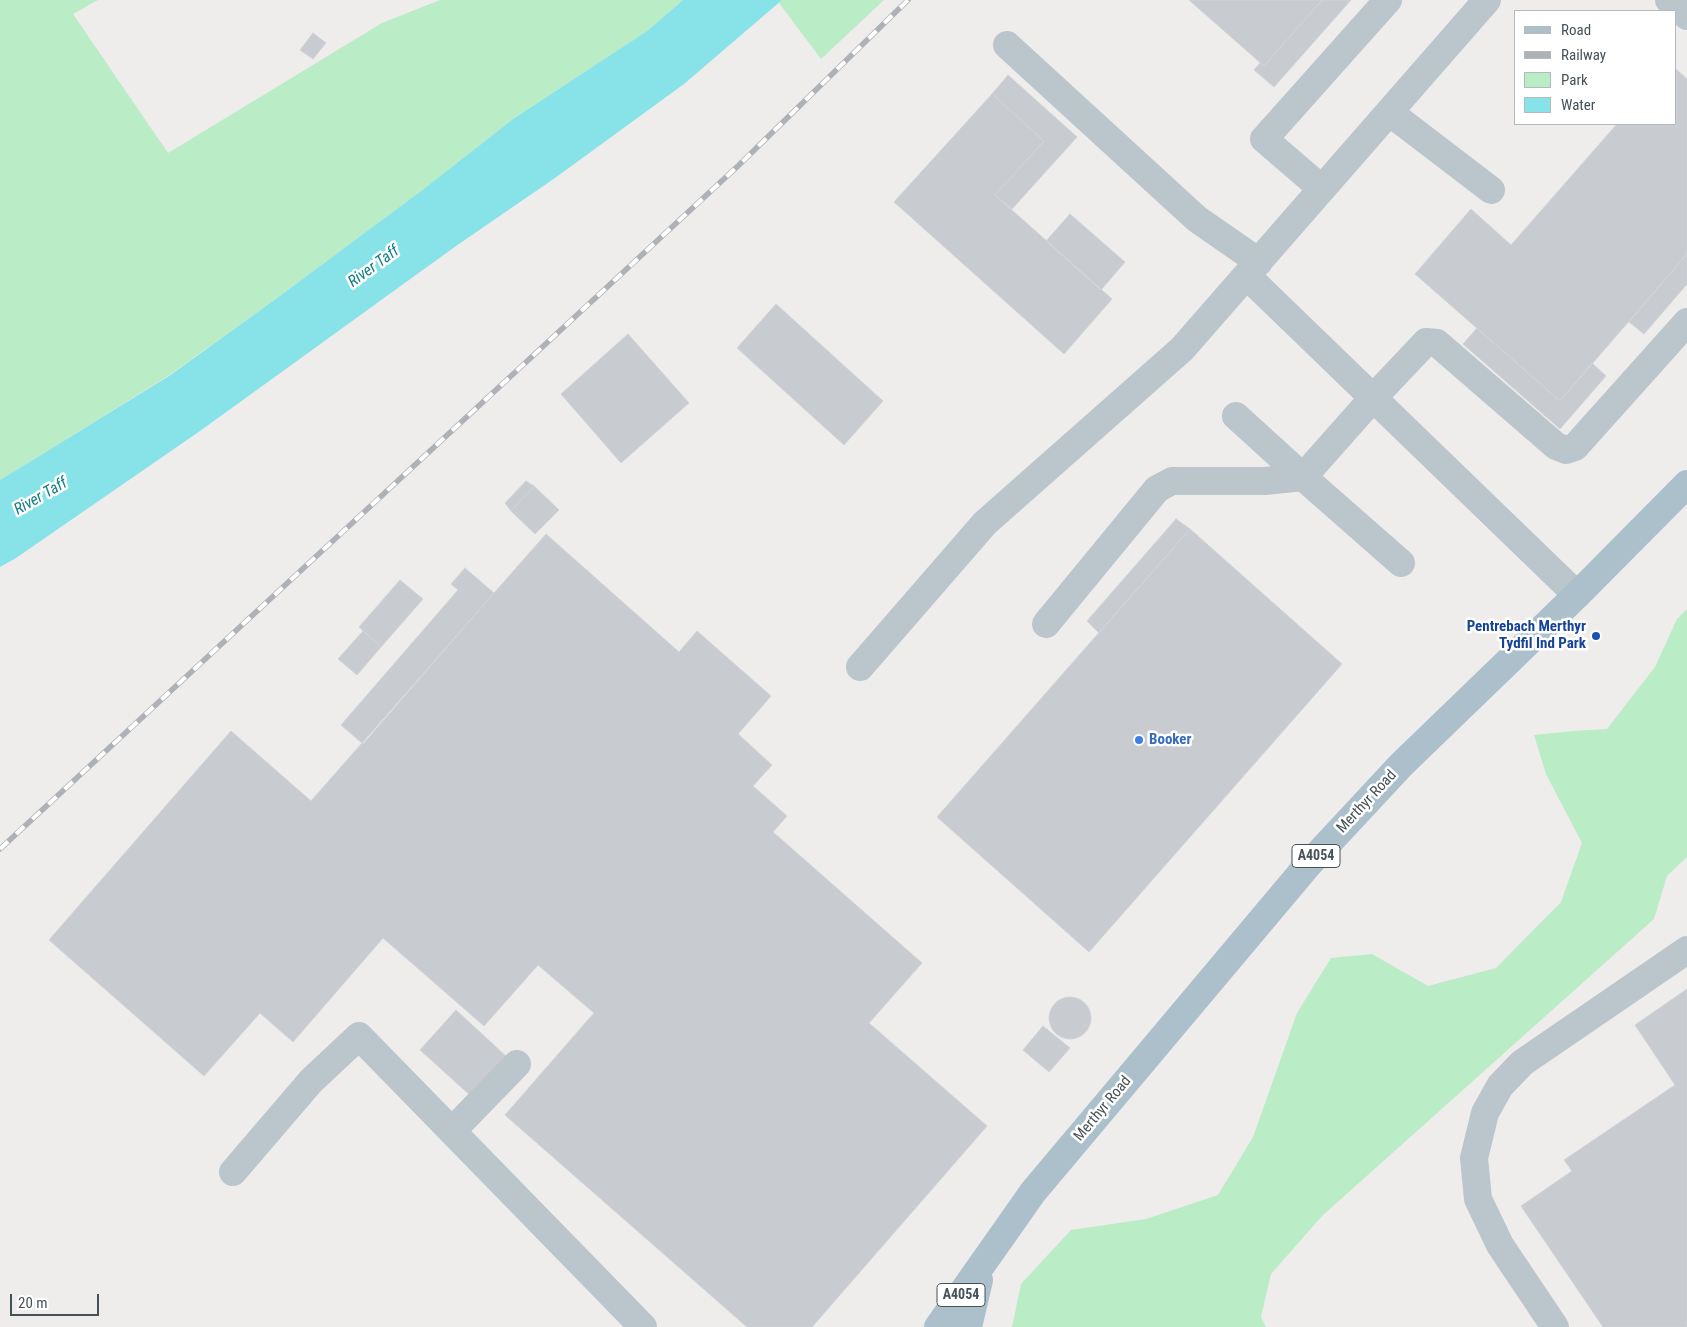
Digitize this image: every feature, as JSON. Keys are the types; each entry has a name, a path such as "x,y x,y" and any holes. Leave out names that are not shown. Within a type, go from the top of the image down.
{"main road":[{"name":"Merthyr Road","path":"938,1327 1033,1192 1307,866 1401,765 1577,595 1687,484"},
{"name":"Merthyr Road","path":"968,1327 983,1264"}],"lane":[{"path":"1322,189 1264,139 1388,0"},
{"path":"860,667 985,523 1182,348 1488,0"},
{"path":"1669,0 1687,16"},
{"path":"1007,45 1253,269 1374,398 1577,595"},
{"path":"1389,112 1491,190"},
{"path":"1046,624 1157,489 1172,481 1265,481 1302,478 1426,342 1437,343 1556,446 1566,450 1575,447 1687,322"},
{"path":"1236,416 1302,478 1401,563"},
{"path":"1556,1327 1500,1245 1478,1200 1474,1158 1485,1113 1500,1086 1522,1063 1687,950"},
{"path":"233,1172 310,1081 360,1036 643,1327"},
{"path":"452,1130 517,1064"}],"green space":[{"path":"0,0 98,0 73,14 168,153 382,23 440,0 683,0 647,31 513,119 421,191 168,376 0,480"},
{"path":"782,0 884,0 821,59 779,3"},
{"path":"1687,609 1687,857 1667,876 1654,919 1322,1216 1271,1274 1261,1317 1266,1327 1012,1327 1021,1284 1071,1230 1146,1219 1218,1195 1253,1137 1297,1013 1331,958 1372,954 1428,986 1496,968 1561,902 1582,843 1546,774 1534,735 1607,729 1655,667 1677,619"}],"water":[{"name":"River Taff","path":"683,0 782,0 684,84 555,178 456,246 200,431 16,558 0,567 0,480 169,376 421,191 513,119 647,31"}],"building":[{"path":"1189,0 1322,0 1264,66"},
{"path":"1322,0 1351,0 1274,87 1254,70 1260,63 1264,66"},
{"path":"313,33 326,43 313,59 300,50"},
{"path":"1677,70 1687,79 1687,254 1560,401 1415,274 1471,209 1511,245 1616,125 1677,125"},
{"path":"1008,75 1077,137 1012,209 995,195 1044,141 992,94"},
{"path":"992,94 1044,141 995,195 1112,299 1064,354 894,202"},
{"path":"1070,214 1125,262 1101,290 1046,241"},
{"path":"1687,254 1687,284 1644,334 1629,322"},
{"path":"776,304 883,401 844,445 737,348"},
{"path":"1477,328 1560,401 1592,363 1606,376 1560,429 1463,344"},
{"path":"628,334 689,403 621,463 561,394"},
{"path":"526,481 534,486 511,511 505,503"},
{"path":"534,486 559,510 535,534 511,511"},
{"path":"1176,519 1190,529 1099,633 1087,621"},
{"name":"Booker","path":"1190,529 1342,664 1089,952 937,817"},
{"path":"546,534 679,652 697,631 771,696 738,734 772,765 753,786 787,816 773,832 922,963 869,1023 987,1126 812,1327 747,1327 505,1115 594,1013 538,965 484,1026 383,938 293,1042 260,1013 204,1076 49,940 231,731 311,801"},
{"path":"465,568 494,593 363,744 341,725 458,590 451,584"},
{"path":"400,580 423,599 381,647 359,627"},
{"path":"363,631 381,647 357,675 338,659"},
{"path":"1687,989 1687,1327 1603,1327 1521,1206 1572,1171 1564,1160 1675,1085 1635,1025"},
{"path":"1074,997 1082,1000 1088,1006 1091,1018 1088,1030 1082,1036 1066,1039 1058,1036 1052,1030 1049,1014 1052,1006 1058,1000"},
{"path":"456,1010 508,1058 472,1097 420,1050"},
{"path":"1043,1026 1070,1048 1049,1072 1023,1050"}],"railway":[{"path":"0,849 739,165 908,0"}],"place":[{"name":"Pentrebach Merthyr Tydfil Ind Park","path":"1596,636"},
{"name":"Booker","path":"1139,740"}]}
